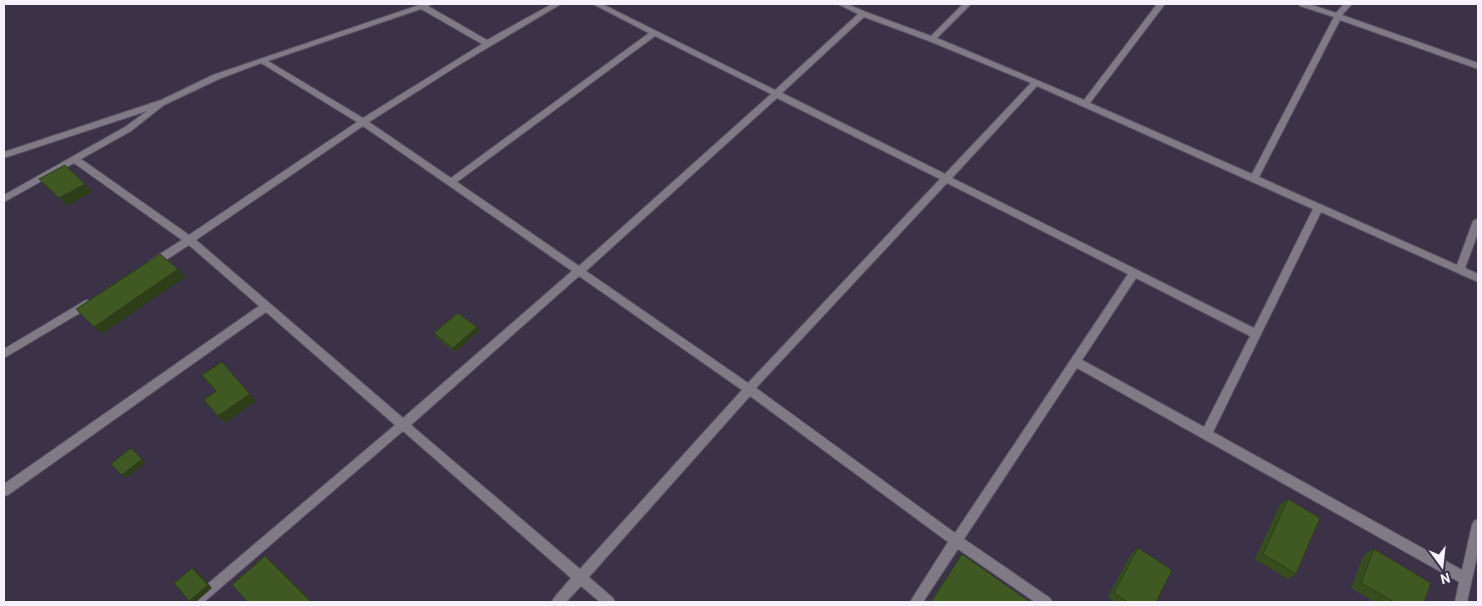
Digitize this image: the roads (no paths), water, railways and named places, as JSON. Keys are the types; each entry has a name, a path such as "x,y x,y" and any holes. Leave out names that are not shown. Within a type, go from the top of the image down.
{"street":[{"path":"147,266 189,240 363,122 486,43 557,4"},
{"path":"597,4 945,180 1256,334"},
{"path":"842,4 1036,82 1478,278"},
{"path":"932,39 967,4"},
{"path":"1084,104 1161,4"},
{"path":"1302,4 1478,66"},
{"path":"1254,179 1338,16 1348,4"},
{"path":"4,155 164,102 216,77 425,5 486,43"},
{"path":"195,602 403,426 580,271 863,14"},
{"path":"451,182 654,33"},
{"path":"262,60 363,122 580,271 749,389 955,540 1046,602"},
{"path":"558,602 582,578 749,389 1036,82"},
{"path":"4,199 128,129 164,102"},
{"path":"76,160 189,240 609,602"},
{"path":"1206,434 1319,208"},
{"path":"1460,270 1478,222"},
{"path":"916,602 955,540 1076,362 1133,274"},
{"path":"4,354 96,297"},
{"path":"4,492 266,307"},
{"path":"1076,362 1465,578"},
{"path":"1461,602 1478,524"}]}
